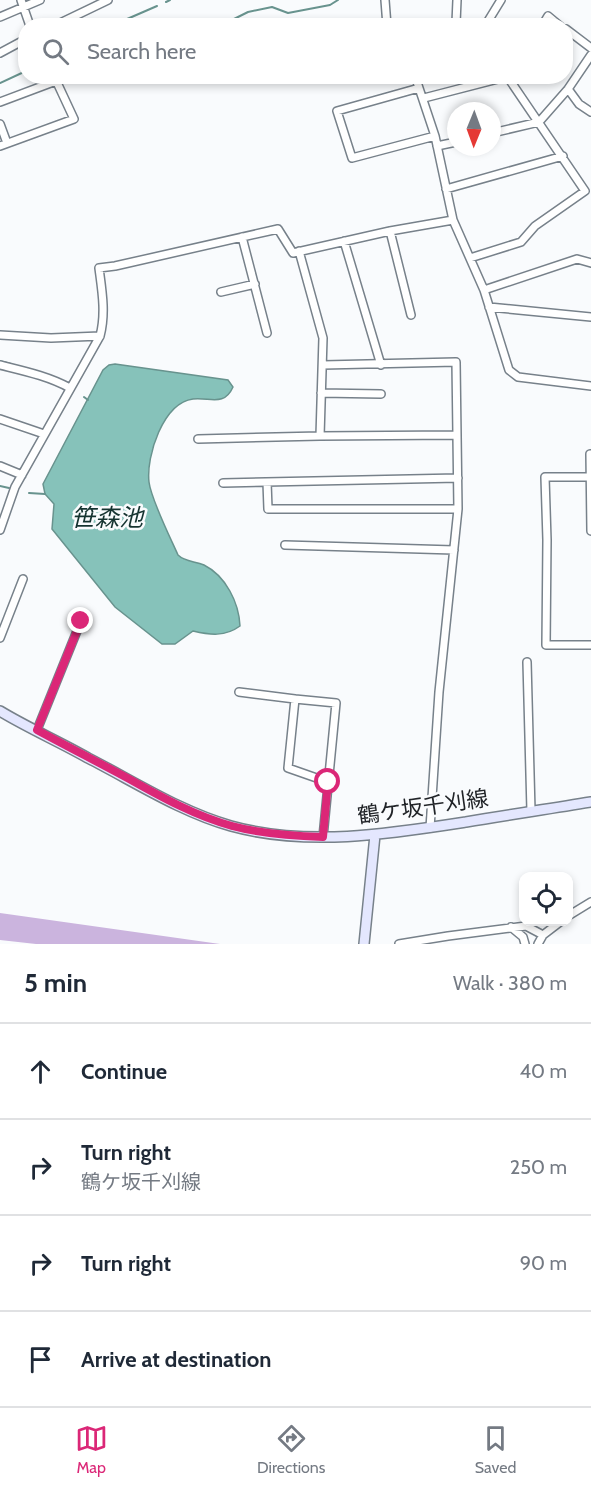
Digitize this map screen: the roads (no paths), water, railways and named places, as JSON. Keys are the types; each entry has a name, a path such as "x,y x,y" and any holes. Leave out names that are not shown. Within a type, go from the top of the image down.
{"main road":[{"name":"鶴ケ坂千刈線","path":"0,711 163,798 231,826 257,831 323,837 375,835 591,802"},
{"path":"364,944 375,835"}],"street":[{"path":"0,17 22,4 40,0"},
{"path":"71,18 108,0"},
{"path":"385,0 386,18"},
{"path":"457,0 457,18"},
{"path":"490,18 501,0"},
{"path":"573,34 591,48"},
{"path":"0,53 18,43"},
{"path":"573,82 591,55"},
{"path":"0,102 43,84"},
{"path":"0,124 3,145 74,118 57,84"},
{"path":"418,84 435,136 453,220 484,290 509,370 518,377 591,386"},
{"path":"424,98 480,84"},
{"path":"470,258 521,242 535,226 585,191 513,84"},
{"path":"501,131 539,122 571,84"},
{"path":"420,88 337,111 352,158 435,136"},
{"path":"568,89 579,104 591,112"},
{"path":"437,146 447,144"},
{"path":"446,189 563,156"},
{"path":"0,530 15,488 100,336 104,312 99,268 278,229 292,253 390,231 453,220"},
{"path":"390,231 411,315"},
{"path":"242,237 267,333"},
{"path":"344,241 381,365"},
{"path":"299,251 323,339 320,436"},
{"path":"484,290 577,259 591,263"},
{"path":"221,292 255,284"},
{"path":"489,307 591,317"},
{"path":"0,334 51,338 100,336"},
{"path":"323,365 456,362 458,509 440,692 430,828"},
{"path":"0,365 57,381 70,388"},
{"path":"321,393 381,394"},
{"path":"0,419 44,434"},
{"path":"198,439 457,435"},
{"path":"590,454 591,531"},
{"path":"0,466 22,475"},
{"path":"591,477 545,477 546,645 591,645"},
{"path":"223,483 458,478"},
{"path":"267,482 268,509 458,509"},
{"path":"285,545 454,550"},
{"path":"0,638 23,579"},
{"path":"37,730 81,621"},
{"path":"527,662 531,811"},
{"path":"239,692 336,703 323,837"},
{"path":"295,699 288,768 328,782"},
{"path":"573,913 591,902"},
{"path":"399,944 526,926 543,935"},
{"path":"538,944 543,935 554,926"},
{"path":"511,927 523,937 525,944"}],"water":[{"name":"笹森池","path":"115,364 228,380 233,387 221,399 193,399 173,410 165,420 154,445 150,459 149,482 153,498 178,555 212,570 230,591 237,608 240,626 234,630 217,634 193,631 175,644 162,644 115,607 52,529 54,504 45,494 43,484 103,370"}],"waterway":[{"path":"166,2 170,0"},
{"path":"236,18 248,12 272,7 288,13 330,5 338,0"},
{"path":"129,18 157,6"},
{"path":"0,83 18,75"},
{"path":"0,361 11,364"},
{"path":"84,397 88,400"},
{"path":"0,486 9,488"},
{"path":"29,493 45,494"}]}
